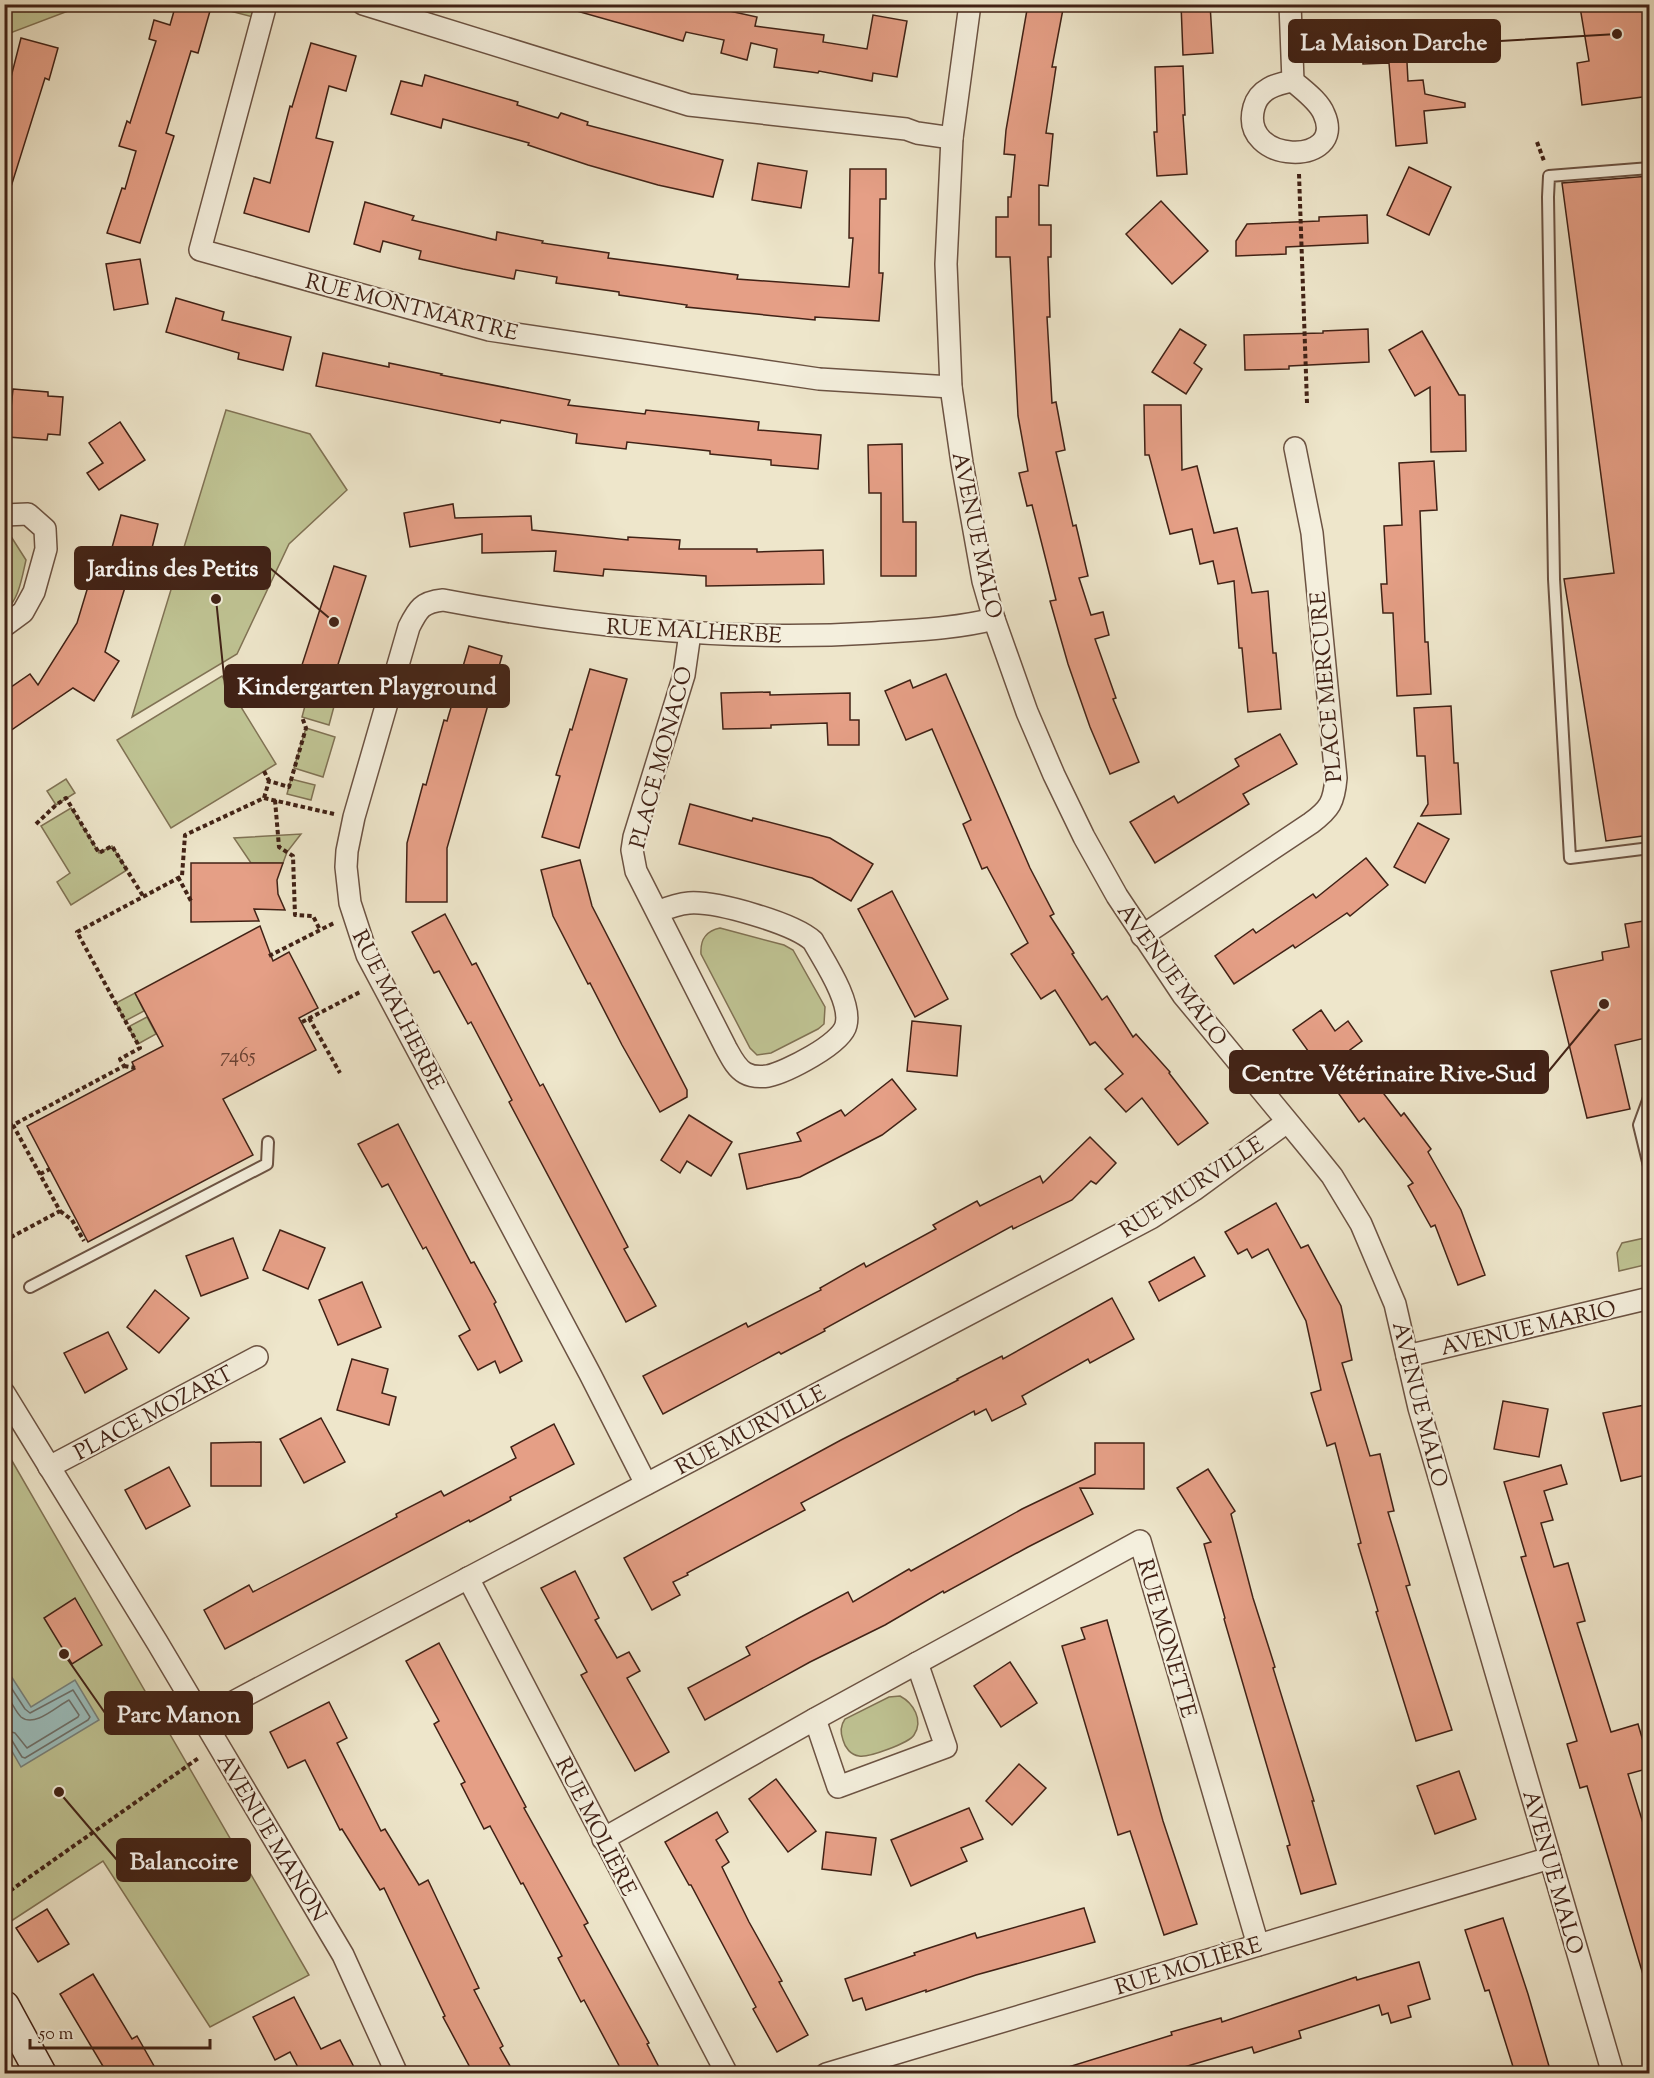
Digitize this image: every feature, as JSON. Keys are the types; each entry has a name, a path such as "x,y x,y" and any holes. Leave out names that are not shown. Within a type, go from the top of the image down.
{"main road":[{"path":"8,2019 41,2073"}],"street":[{"name":"RUE MONTMARTRE","path":"266,4 200,250 489,330 819,379 951,387"},
{"path":"363,4 415,11 689,105 906,129 917,133 952,138"},
{"name":"AVENUE MALO","path":"970,4 952,138 946,264 951,387 981,569 994,619 1027,712 1054,776 1084,837 1143,936 1209,1028 1332,1176 1361,1224 1395,1304 1419,1408 1613,2073"},
{"path":"1290,4 1293,81"},
{"name":"PLACE MERCURE","path":"1143,936 1311,823 1332,803 1336,778 1312,533 1295,448"},
{"path":"4,514 28,514 45,529 46,549 34,592 22,612 4,626"},
{"name":"RUE MALHERBE","path":"646,1484 367,955 350,903 346,867 354,817 404,645 416,613 423,605 443,600 557,619 690,633 843,634 958,627 994,619"},
{"name":"PLACE MONACO","path":"657,912 689,903 708,904 806,934 813,941 843,999 847,1012 847,1024 842,1036 831,1045 778,1072 755,1077 744,1073 726,1048 636,871 632,850 634,837 684,675 690,633"},
{"name":"RUE MURVILLE","path":"203,1720 235,1701 1151,1218 1194,1190 1287,1122"},
{"name":"AVENUE MARIO","path":"1407,1356 1650,1298"},
{"name":"PLACE MOZART","path":"49,1467 257,1357"},
{"name":"AVENUE MANON","path":"4,1393 343,1955 397,2073"},
{"name":"RUE MONETTE","path":"603,1839 815,1719 1140,1541 1258,1945"},
{"name":"RUE MOLIÈRE","path":"468,1578 727,2073"},
{"path":"815,1719 838,1787 946,1747 917,1663"},
{"name":"RUE MOLIÈRE","path":"826,2073 1550,1858"}],"lane":[{"path":"1650,168 1549,176 1548,198 1554,579 1570,858 1650,848"},
{"path":"1650,1095 1639,1125 1650,1170"},
{"path":"30,1287 267,1164 268,1142"}],"path":[{"path":"4,7 12,4"},
{"path":"1299,173 1307,403"},
{"path":"269,781 288,787 306,728 302,717"},
{"path":"264,771 269,781 264,798"},
{"path":"36,824 66,798 99,853 112,846 143,896"},
{"path":"135,1068 124,1065 120,1059 140,1048 77,932 182,876 185,835 264,798 335,814"},
{"path":"275,800 279,847 293,856 295,915 313,916 320,930"},
{"path":"178,878 191,901"},
{"path":"269,956 334,923"},
{"path":"302,1022 364,991"},
{"path":"309,1018 340,1073"},
{"path":"4,1130 124,1065"},
{"path":"13,1125 60,1211 72,1220 91,1255"},
{"path":"40,1174 50,1169"},
{"path":"4,1241 60,1211"},
{"path":"4,1895 200,1757"}],"green space":[{"path":"5,4 84,4 84,5 5,35"},
{"path":"207,5 261,5 257,18"},
{"path":"226,410 310,434 347,490 289,544 237,654 132,717"},
{"path":"12,538 26,560 17,595 5,611 5,542"},
{"path":"222,676 276,764 171,828 117,740"},
{"path":"309,691 336,699 329,725 302,717"},
{"path":"306,728 335,737 323,777 294,768"},
{"path":"66,779 75,793 56,805 47,791"},
{"path":"291,779 315,785 311,800 287,794"},
{"path":"71,808 99,853 112,846 127,870 71,905 57,882 70,873 41,826"},
{"path":"301,834 287,852 283,863 251,863 234,838"},
{"path":"720,928 784,945 793,950 825,1007 824,1024 771,1053 757,1055 750,1048 701,954 705,936"},
{"path":"135,993 144,1011 125,1021 116,1003"},
{"path":"147,1017 156,1034 138,1044 128,1027"},
{"path":"1649,1237 1649,1264 1619,1271 1617,1253 1622,1243"},
{"path":"4,1447 309,1975 210,2027 103,1861 5,1925"},
{"path":"900,1696 916,1712 918,1724 914,1735 897,1746 871,1755 859,1756 849,1751 841,1732 845,1719 889,1697"}],"water":[{"path":"11,1676 31,1707 75,1680 99,1720 21,1767 5,1739 5,1681"}],"building":[{"path":"176,4 187,4 210,11 198,53 191,51 166,133 174,136 140,243 107,233 122,188 125,189 136,151 119,146 127,121 130,123 156,41 149,39 154,20 170,25"},
{"path":"573,4 692,4 711,10 711,7 757,17 755,26 824,35 823,42 867,49 873,15 907,21 897,77 873,73 872,81 819,71 818,73 774,67 777,49 751,43 747,60 721,53 724,40 686,32 683,41 573,10"},
{"path":"1028,4 1064,4 1052,67 1056,67 1046,133 1053,134 1048,186 1039,185 1039,225 1051,225 1051,257 1048,257 1050,317 1047,317 1052,403 1056,402 1065,450 1056,452 1073,526 1076,525 1088,576 1079,578 1091,615 1103,612 1109,635 1095,639 1116,698 1113,699 1139,762 1110,774 1090,727 1068,664 1050,601 1056,600 1032,505 1027,506 1019,473 1028,471 1018,416 1010,257 996,257 996,217 1008,217 1008,197 1011,197 1015,155 1004,154 1006,130"},
{"path":"1181,4 1210,4 1213,53 1183,55"},
{"path":"1595,4 1650,4 1650,96 1582,105 1577,63 1589,61 1580,7"},
{"path":"1405,25 1408,81 1423,80 1425,94 1465,103 1465,107 1424,111 1427,143 1396,146 1389,63 1363,64 1361,28"},
{"path":"21,38 58,48 49,80 45,78 10,190 4,189 4,84 9,85"},
{"path":"311,43 356,56 346,91 329,86 316,138 333,142 309,232 244,213 254,178 270,183 290,106 292,107"},
{"path":"1183,66 1185,115 1183,115 1187,174 1157,176 1154,132 1157,132 1155,67"},
{"path":"425,75 518,102 517,105 558,118 561,113 588,122 587,125 723,160 713,197 658,185 588,165 528,145 529,143 443,119 441,128 391,114 401,81 422,86"},
{"path":"758,163 807,171 801,208 752,200"},
{"path":"1409,167 1451,187 1429,235 1387,215"},
{"path":"850,169 886,169 886,199 880,199 879,273 883,273 879,321 815,317 815,320 686,307 687,305 619,295 619,292 556,283 557,277 516,270 514,279 463,269 419,259 421,251 383,241 380,252 354,244 365,202 414,216 412,220 496,240 497,232 543,241 542,243 609,253 608,258 738,275 737,279 849,287 853,238 849,238"},
{"path":"1650,176 1650,835 1606,841 1564,579 1614,573 1562,183"},
{"path":"1161,201 1208,251 1172,284 1126,234"},
{"path":"1367,215 1368,243 1286,247 1286,254 1236,256 1236,241 1247,224 1319,221 1319,217"},
{"path":"140,259 148,304 114,310 106,264"},
{"path":"176,298 224,312 222,320 291,337 283,370 238,359 239,353 166,332"},
{"path":"1180,329 1206,345 1194,363 1202,369 1186,394 1152,372"},
{"path":"1368,329 1369,362 1289,366 1289,369 1245,370 1244,335 1323,333 1323,331"},
{"path":"1422,331 1459,395 1465,395 1466,451 1431,452 1430,387 1415,396 1389,350"},
{"path":"323,353 389,367 389,363 570,400 568,405 645,414 646,410 759,422 758,430 821,435 818,469 771,465 771,460 710,454 710,451 627,442 626,449 576,443 577,434 501,420 500,423 316,386"},
{"path":"13,389 48,392 48,396 63,397 60,435 48,434 47,440 8,437"},
{"path":"1144,405 1181,405 1182,470 1197,466 1214,533 1237,528 1252,593 1268,591 1273,653 1276,653 1281,709 1248,712 1242,648 1239,648 1234,581 1218,584 1213,561 1200,564 1192,529 1170,534 1149,455 1145,455"},
{"path":"120,422 145,460 99,490 87,473 103,463 89,443"},
{"path":"902,444 903,522 916,522 916,576 881,576 881,493 869,493 868,445"},
{"path":"1434,461 1437,510 1420,511 1425,642 1428,642 1431,694 1397,696 1393,613 1383,613 1381,584 1387,584 1384,526 1402,525 1399,463"},
{"path":"453,504 455,518 531,516 532,530 628,540 628,537 680,540 679,549 757,549 757,552 823,550 824,584 706,586 706,576 604,569 603,576 554,571 556,551 482,553 482,534 410,547 404,513"},
{"path":"121,515 158,524 146,572 131,568 105,652 119,661 94,701 73,688 4,735 4,692 30,674 38,685 77,623 93,570 105,573"},
{"path":"334,566 366,576 334,677 301,668"},
{"path":"469,646 502,656 447,848 447,902 406,902 407,843 423,784 426,785 444,720 447,721"},
{"path":"590,669 627,679 579,848 542,837 560,776 556,775"},
{"path":"946,674 1030,868 1054,914 1050,916 1074,953 1072,954 1102,1000 1107,996 1133,1037 1136,1034 1170,1072 1208,1123 1178,1145 1142,1098 1126,1112 1105,1089 1123,1074 1095,1042 1090,1045 1055,990 1041,999 1011,954 1028,943 987,867 982,869 963,824 971,820 932,729 906,740 885,691 910,680 913,688"},
{"path":"770,692 770,695 850,693 850,720 859,720 859,745 828,745 827,723 723,729 721,693"},
{"path":"1451,706 1454,763 1458,763 1461,814 1421,816 1428,804 1425,756 1417,756 1414,708"},
{"path":"1280,734 1297,764 1243,794 1249,804 1155,863 1130,822 1174,796 1178,803 1239,766 1235,759"},
{"path":"690,804 752,821 753,818 830,838 873,864 851,901 812,878 679,844"},
{"path":"1418,823 1449,839 1425,883 1394,867"},
{"path":"1366,858 1388,885 1350,916 1347,913 1295,948 1293,945 1234,984 1215,956 1253,929 1256,933 1313,894 1316,898"},
{"path":"580,860 592,906 687,1090 687,1097 660,1112 590,983 588,984 553,916 541,870"},
{"path":"191,863 283,863 277,880 278,894 285,910 254,909 259,921 191,922"},
{"path":"892,891 948,999 915,1017 858,909"},
{"path":"445,914 472,965 476,963 540,1086 543,1084 628,1247 624,1249 656,1306 626,1322 509,1102 512,1100 471,1022 468,1024 439,971 434,973 412,932"},
{"path":"1650,920 1650,1037 1615,1045 1630,1109 1587,1118 1551,971 1603,960 1602,952 1629,947 1625,924"},
{"path":"260,926 273,961 289,952 318,1008 299,1018 316,1050 223,1099 253,1155 88,1242 27,1126 135,1069 132,1062 163,1046 135,993"},
{"path":"1321,1010 1335,1031 1348,1021 1362,1041 1350,1050 1401,1116 1404,1113 1431,1149 1428,1152 1461,1210 1485,1275 1458,1285 1435,1225 1431,1227 1408,1186 1413,1183 1364,1118 1359,1122 1293,1030"},
{"path":"912,1021 961,1026 957,1076 907,1071"},
{"path":"892,1079 916,1109 882,1135 800,1177 747,1189 739,1154 801,1141 797,1133 841,1110 845,1116"},
{"path":"689,1115 732,1142 711,1176 687,1161 680,1173 661,1160"},
{"path":"398,1124 471,1263 474,1262 496,1302 494,1304 522,1361 500,1373 495,1361 478,1370 459,1336 470,1330 426,1247 423,1249 388,1184 382,1187 358,1144"},
{"path":"1090,1137 1116,1163 1096,1184 1091,1181 1072,1200 1013,1229 1012,1226 824,1329 825,1331 781,1354 779,1352 663,1414 643,1376 746,1323 748,1327 821,1290 820,1288 864,1263 866,1267 936,1229 933,1225 977,1201 980,1206 1040,1176 1043,1183"},
{"path":"1276,1203 1301,1248 1308,1245 1341,1306 1352,1360 1342,1363 1370,1456 1380,1454 1394,1511 1388,1512 1410,1585 1406,1586 1452,1730 1416,1741 1376,1612 1378,1611 1358,1544 1361,1543 1335,1443 1327,1446 1311,1393 1321,1390 1306,1321 1268,1249 1252,1258 1247,1249 1238,1254 1225,1232"},
{"path":"280,1230 325,1248 308,1289 263,1270"},
{"path":"233,1238 248,1278 201,1296 186,1256"},
{"path":"1194,1257 1205,1276 1159,1301 1149,1282"},
{"path":"362,1282 381,1327 338,1345 319,1300"},
{"path":"155,1290 189,1318 159,1353 127,1327"},
{"path":"1112,1298 1134,1339 1090,1363 1088,1359 1022,1396 1026,1404 992,1421 986,1409 975,1415 974,1411 801,1503 805,1510 673,1582 680,1595 652,1610 624,1558 957,1379 1002,1356 1003,1359"},
{"path":"108,1332 127,1369 85,1393 64,1353"},
{"path":"352,1359 388,1369 382,1393 396,1397 389,1425 337,1410"},
{"path":"1503,1401 1548,1409 1539,1457 1494,1449"},
{"path":"1650,1404 1650,1474 1621,1481 1603,1413"},
{"path":"321,1418 345,1462 304,1483 280,1439"},
{"path":"554,1424 574,1464 510,1497 511,1500 470,1522 469,1520 225,1649 204,1610 249,1585 253,1592 397,1517 396,1514 441,1491 444,1496 516,1458 511,1447"},
{"path":"261,1442 261,1486 211,1486 211,1443"},
{"path":"1095,1443 1144,1443 1144,1489 1080,1488 1093,1514 944,1593 943,1591 885,1625 810,1662 705,1720 688,1688 750,1655 746,1647 848,1592 853,1602 909,1569 911,1571 1022,1509 1095,1474"},
{"path":"1561,1465 1567,1484 1544,1491 1553,1520 1541,1523 1554,1567 1568,1563 1585,1621 1577,1623 1611,1732 1638,1724 1650,1765 1650,1768 1628,1774 1650,1846 1650,1977 1644,1978 1587,1786 1580,1788 1567,1744 1577,1741 1521,1557 1526,1556 1504,1482"},
{"path":"169,1467 190,1506 146,1529 125,1490"},
{"path":"1208,1469 1235,1511 1231,1514 1253,1598 1314,1801 1312,1801 1336,1884 1301,1894 1287,1846 1290,1845 1204,1544 1211,1542 1177,1488"},
{"path":"575,1571 599,1618 595,1620 617,1658 629,1652 640,1671 627,1678 669,1752 635,1771 581,1675 587,1672 541,1588"},
{"path":"75,1598 102,1645 72,1664 44,1618"},
{"path":"1107,1620 1163,1821 1197,1924 1164,1935 1130,1831 1118,1835 1062,1646 1085,1639 1081,1628"},
{"path":"439,1643 526,1807 524,1808 588,1923 584,1925 649,2043 647,2044 662,2073 623,2073 584,2000 581,2002 558,1958 562,1956 523,1883 521,1884 490,1826 484,1829 461,1784 465,1782 434,1724 439,1721 406,1661"},
{"path":"1010,1662 1037,1703 1001,1727 974,1686"},
{"path":"329,1702 347,1738 337,1743 381,1831 385,1829 419,1885 428,1880 479,1988 474,1990 503,2046 500,2048 514,2073 473,2073 443,2017 445,2016 384,1888 380,1890 342,1829 340,1830 305,1760 288,1768 270,1732"},
{"path":"1019,1764 1046,1788 1012,1825 986,1801"},
{"path":"1459,1771 1476,1819 1435,1834 1417,1786"},
{"path":"776,1779 816,1831 788,1852 749,1799"},
{"path":"969,1808 983,1839 961,1848 967,1861 911,1886 891,1840"},
{"path":"717,1812 728,1832 716,1840 729,1862 722,1867 808,2035 777,2052 753,2009 756,2007 691,1885 665,1842"},
{"path":"826,1832 876,1838 871,1875 822,1869"},
{"path":"1084,1908 1095,1942 976,1975 866,2010 862,1998 853,2001 845,1979 975,1933 977,1938"},
{"path":"47,1909 69,1944 38,1962 16,1928"},
{"path":"1503,1918 1551,2073 1515,2073 1489,1990 1485,1991 1465,1930"},
{"path":"1419,1962 1430,1999 1408,2006 1411,2017 1391,2023 1388,2013 1382,2015 1379,2005 1299,2031 1301,2038 1254,2053 1252,2047 1174,2070 1175,2073 1065,2073 1065,2068 1172,2035 1171,2032 1221,2018 1222,2022 1356,1977 1357,1980"},
{"path":"93,1974 132,2039 137,2036 158,2073 107,2073 60,1994"},
{"path":"294,1997 321,2049 340,2040 357,2073 301,2073 290,2052 275,2060 253,2017"}],"place":[{"name":"La Maison Darche","path":"1617,34"},
{"name":"Kindergarten Playground","path":"216,599"},
{"name":"Jardins des Petits","path":"334,622"},
{"name":"Centre Vétérinaire Rive-Sud","path":"1604,1004"},
{"name":"Parc Manon","path":"64,1654"},
{"name":"Balancoire","path":"59,1792"}]}
